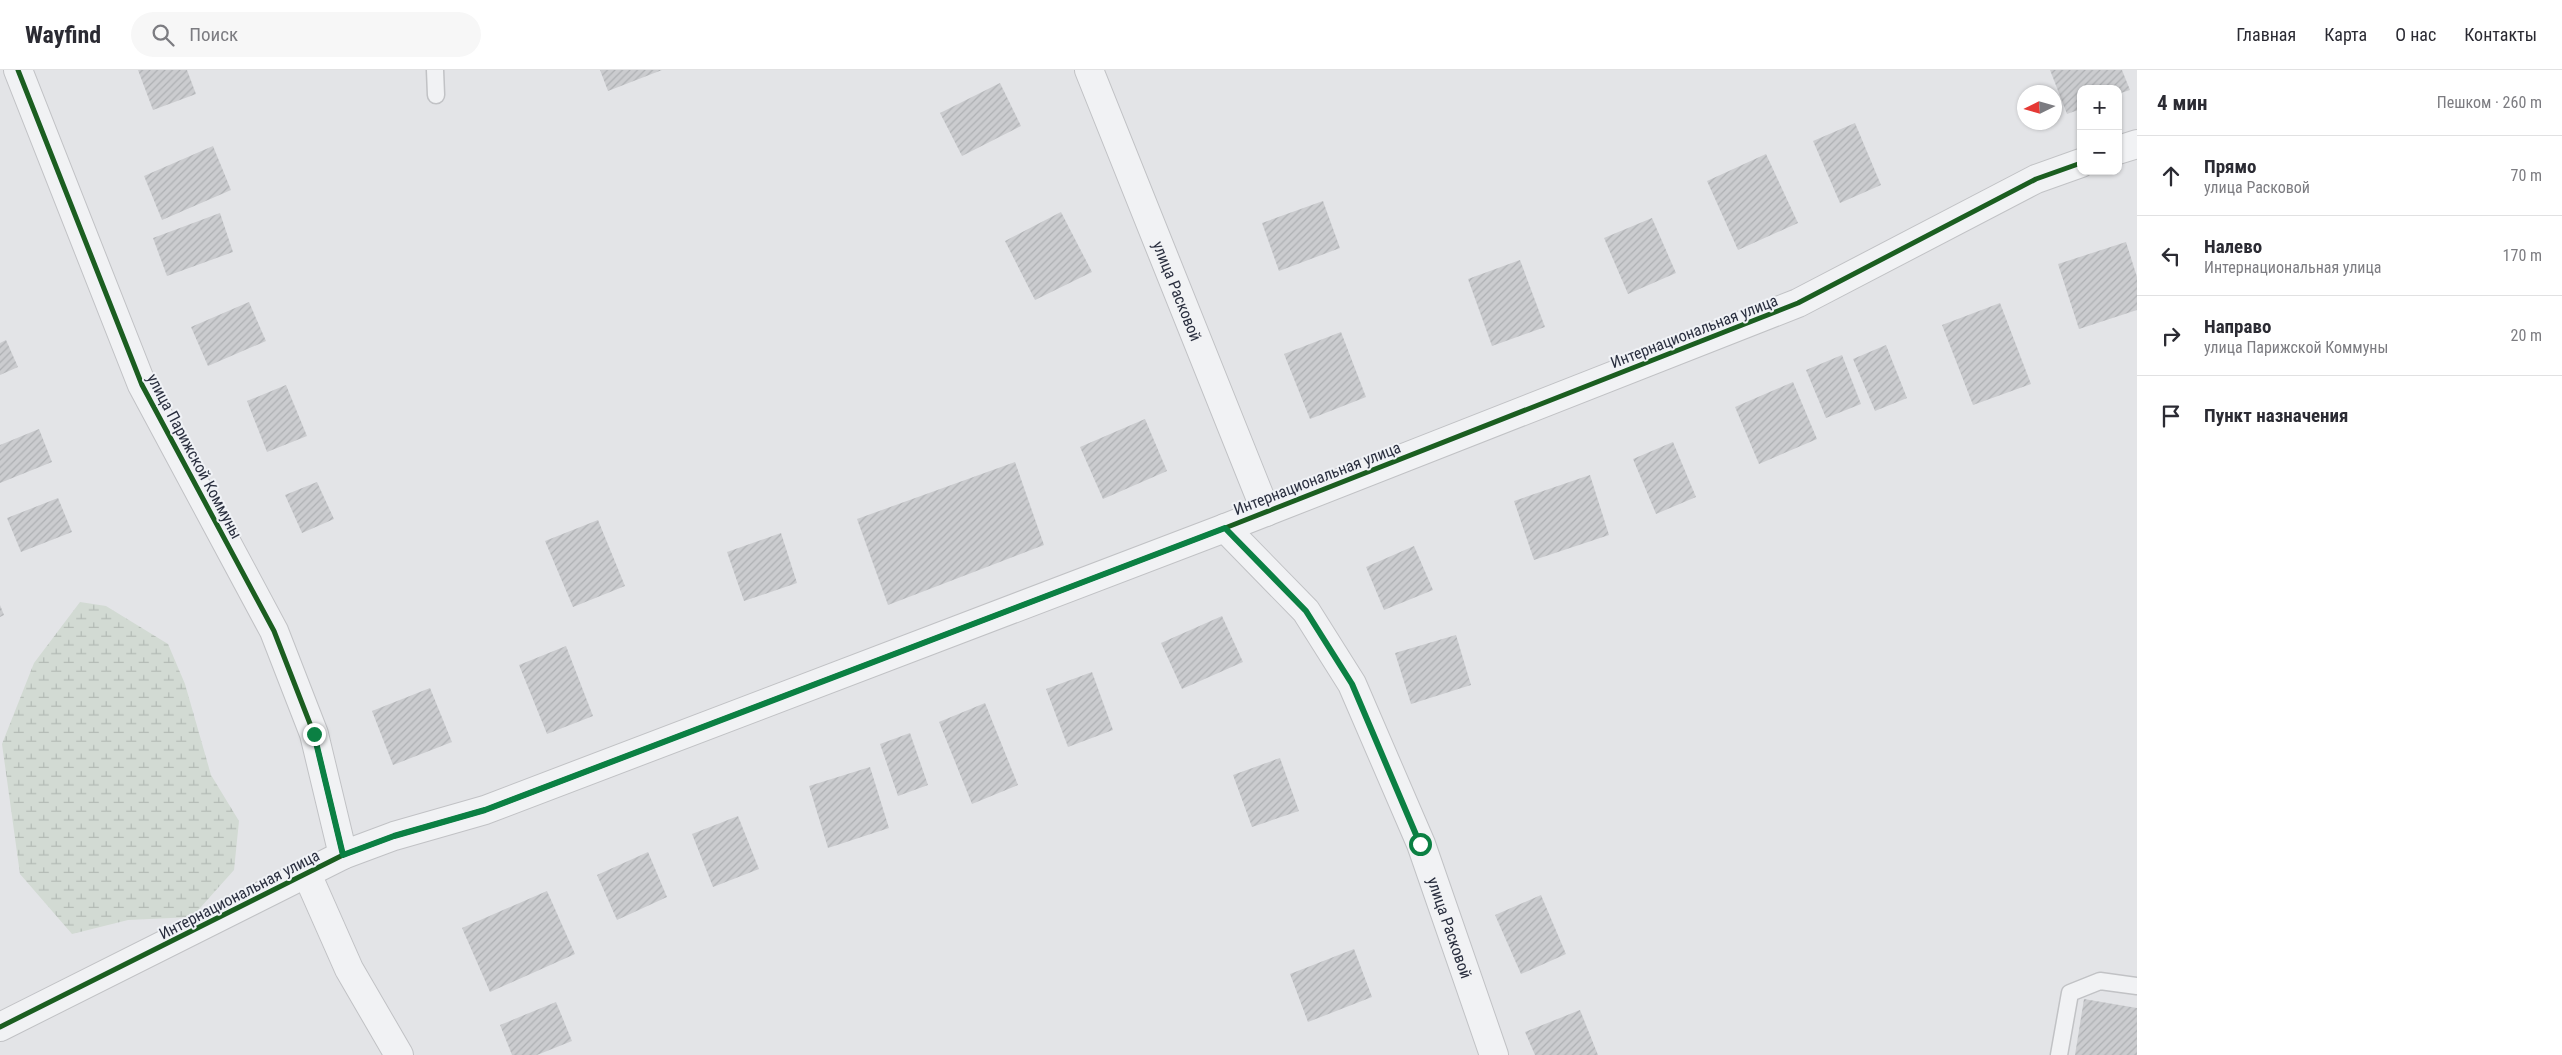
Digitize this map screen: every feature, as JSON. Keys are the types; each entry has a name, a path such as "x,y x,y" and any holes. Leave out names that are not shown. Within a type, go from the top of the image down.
{"street":[{"name":"улица Парижской Коммуны","path":"18,70 142,385 274,630 314,734 343,855"},
{"name":"улица Расковой","path":"1089,70 1266,512"},
{"path":"2122,149 2137,144"},
{"name":"Интернациональная улица","path":"0,1027 343,855 394,836 485,810 1225,528 1798,304 2036,179 2077,164"},
{"name":"улица Расковой","path":"1225,528 1306,611 1352,684 1420,844 1494,1055"},
{"path":"307,874 349,969 399,1055"}],"lane":[{"path":"435,70 436,95"},
{"path":"2059,1055 2070,993 2100,981 2137,986"}],"green space":[{"path":"80,602 106,606 168,644 185,684 211,775 239,821 234,870 192,917 128,920 72,934 20,874 2,744 34,663"}],"building":[{"path":"138,70 187,70 196,94 153,110"},
{"path":"600,70 662,70 608,91"},
{"path":"2050,70 2122,70 2130,90 2122,93 2122,85 2077,85 2077,110 2067,114 2062,101 2062,85 2056,85"},
{"path":"1000,83 1021,126 962,156 940,113"},
{"path":"1855,123 1881,185 1840,203 1813,141"},
{"path":"213,146 231,190 162,220 144,176"},
{"path":"1766,154 1798,223 1738,250 1707,181"},
{"path":"1323,201 1340,248 1279,271 1262,223"},
{"path":"1061,212 1092,272 1035,300 1005,241"},
{"path":"220,213 233,252 167,276 153,238"},
{"path":"1652,218 1676,273 1628,294 1604,238"},
{"path":"2126,242 2137,277 2137,310 2079,329 2058,264"},
{"path":"1520,260 1545,327 1492,346 1468,279"},
{"path":"249,302 266,341 208,366 191,327"},
{"path":"2000,303 2031,384 1973,405 1942,325"},
{"path":"1341,332 1366,397 1310,419 1284,354"},
{"path":"6,340 18,367 0,375 0,343"},
{"path":"1886,345 1907,398 1875,411 1853,359"},
{"path":"1842,355 1861,404 1826,418 1806,370"},
{"path":"1793,382 1817,439 1759,464 1735,407"},
{"path":"286,385 307,436 267,452 247,401"},
{"path":"1145,419 1167,471 1103,499 1080,447"},
{"path":"39,429 52,462 0,483 0,445"},
{"path":"1673,442 1696,497 1656,514 1633,459"},
{"path":"1015,462 1044,545 888,605 857,519"},
{"path":"1590,475 1609,535 1534,560 1514,501"},
{"path":"317,482 334,519 302,533 285,495"},
{"path":"58,498 72,532 21,552 7,518"},
{"path":"598,520 625,586 573,607 545,541"},
{"path":"781,533 797,583 744,601 727,552"},
{"path":"1414,546 1433,590 1384,610 1366,567"},
{"path":"0,605 4,615 0,617"},
{"path":"1222,616 1243,662 1182,689 1161,643"},
{"path":"1456,635 1471,685 1411,704 1395,653"},
{"path":"566,646 593,716 547,734 519,665"},
{"path":"1092,672 1113,730 1068,747 1046,689"},
{"path":"430,688 452,742 393,765 372,711"},
{"path":"985,703 1018,785 972,804 939,722"},
{"path":"910,733 928,785 898,796 880,744"},
{"path":"1280,758 1299,811 1252,827 1233,775"},
{"path":"870,767 889,828 828,848 809,786"},
{"path":"738,816 759,869 713,887 692,834"},
{"path":"648,852 667,897 617,920 597,875"},
{"path":"547,891 575,954 490,992 462,928"},
{"path":"1541,895 1566,954 1521,974 1495,915"},
{"path":"1354,949 1372,997 1308,1022 1290,974"},
{"path":"2084,999 2137,1008 2137,1055 2075,1055"},
{"path":"556,1002 572,1041 537,1055 512,1055 500,1025"},
{"path":"1580,1010 1598,1055 1535,1055 1525,1032"}],"cycle path":[{"path":"18,70 142,385 274,631 314,734 343,855"},
{"path":"0,1027 343,855 394,836 485,810 1225,528 1798,303 2036,179 2077,164"}],"route":[{"path":"314,734 343,855 394,836 485,810 1225,528 1306,611 1352,684 1420,844"}]}
